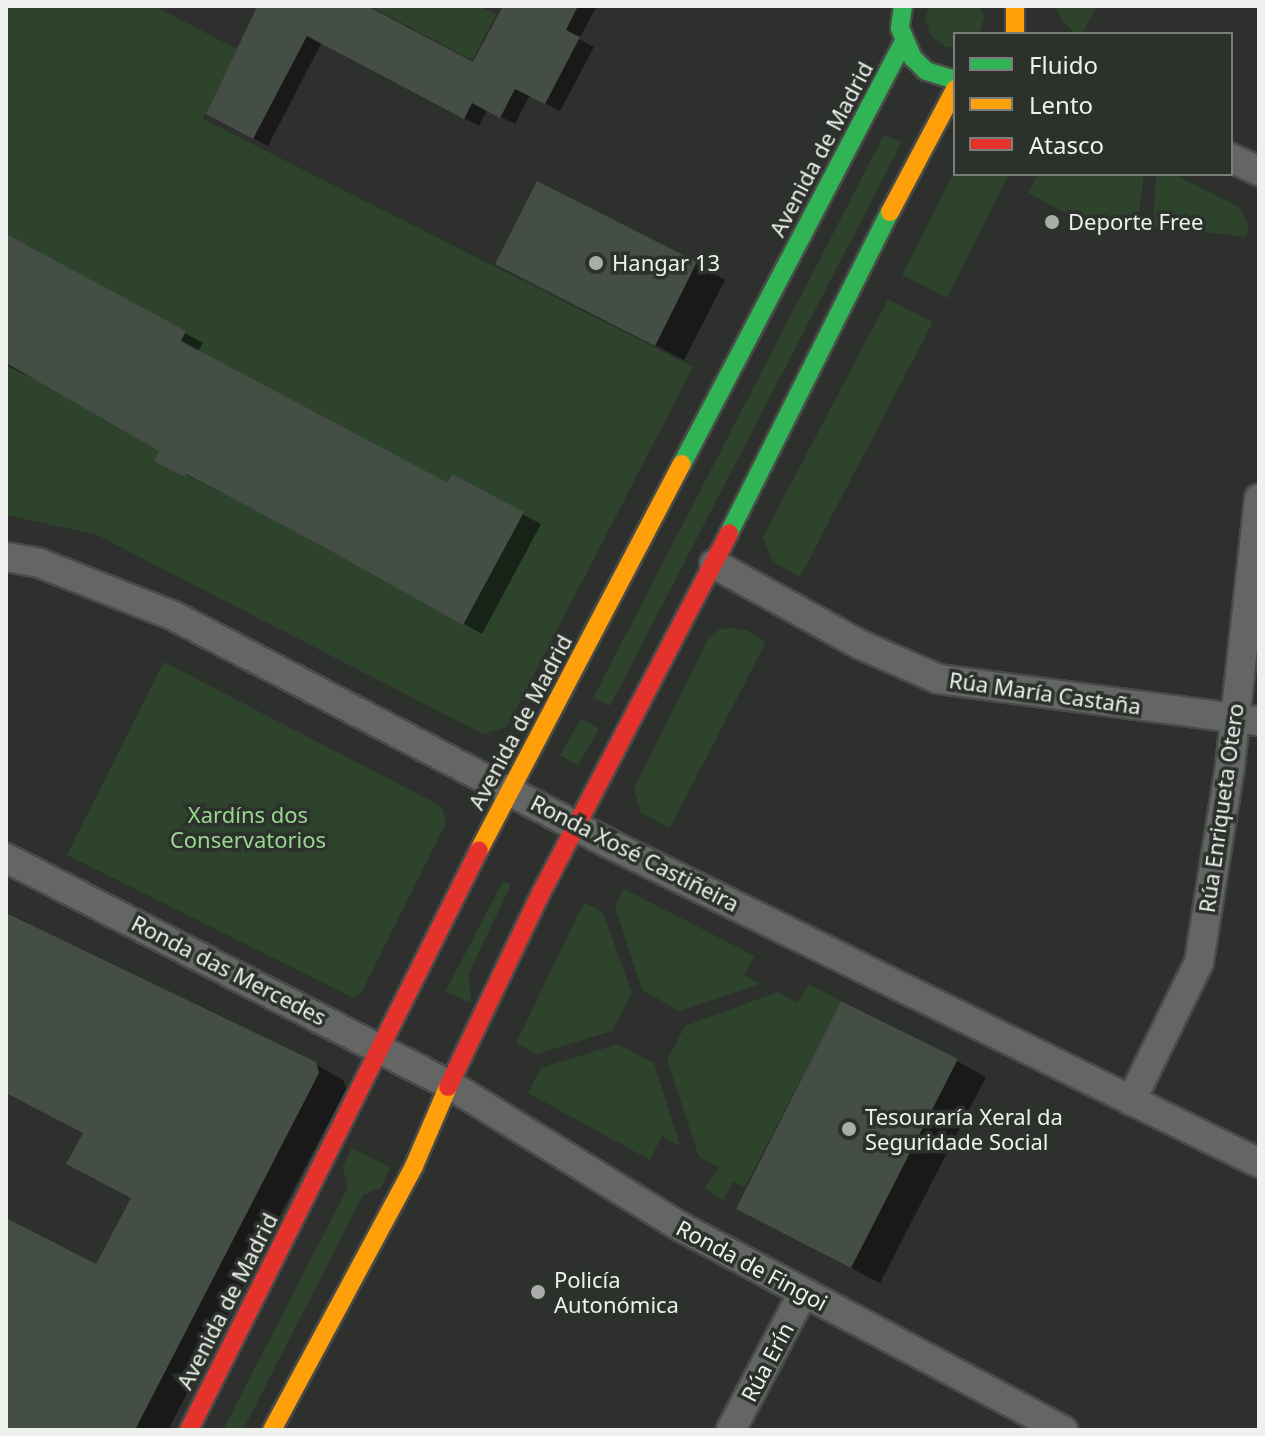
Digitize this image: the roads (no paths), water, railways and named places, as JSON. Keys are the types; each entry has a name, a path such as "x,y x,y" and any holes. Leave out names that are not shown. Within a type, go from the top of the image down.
{"street":[{"path":"903,6 900,28 904,42 926,71 953,79"},
{"path":"1015,6 1015,32"},
{"name":"Avenida de Madrid","path":"189,1430 511,790 904,42"},
{"path":"272,1430 414,1166 476,1023 714,564 926,140 953,93"},
{"path":"1233,159 1259,171"},
{"name":"Rúa Enriqueta Otero","path":"1131,1101 1199,962 1247,720 1259,499"},
{"name":"Ronda Xosé Castiñeira","path":"6,557 39,563 172,615 578,826 1259,1163"},
{"name":"Rúa María Castaña","path":"714,564 861,645 938,679 1247,720"},
{"name":"Ronda das Mercedes","path":"6,858 450,1085"},
{"name":"Ronda de Fingoi","path":"450,1085 681,1227 1063,1430"},
{"name":"Rúa Erín","path":"731,1430 803,1293"}],"place":[{"name":"Deporte Free","path":"1052,222"},
{"name":"Hangar 13","path":"596,263"},
{"name":"Tesouraría Xeral da Seguridade Social","path":"849,1129"},
{"name":"Policía Autonómica","path":"538,1292"}],"park label":[{"name":"Xardíns dos Conservatorios","path":"248,826"}]}
